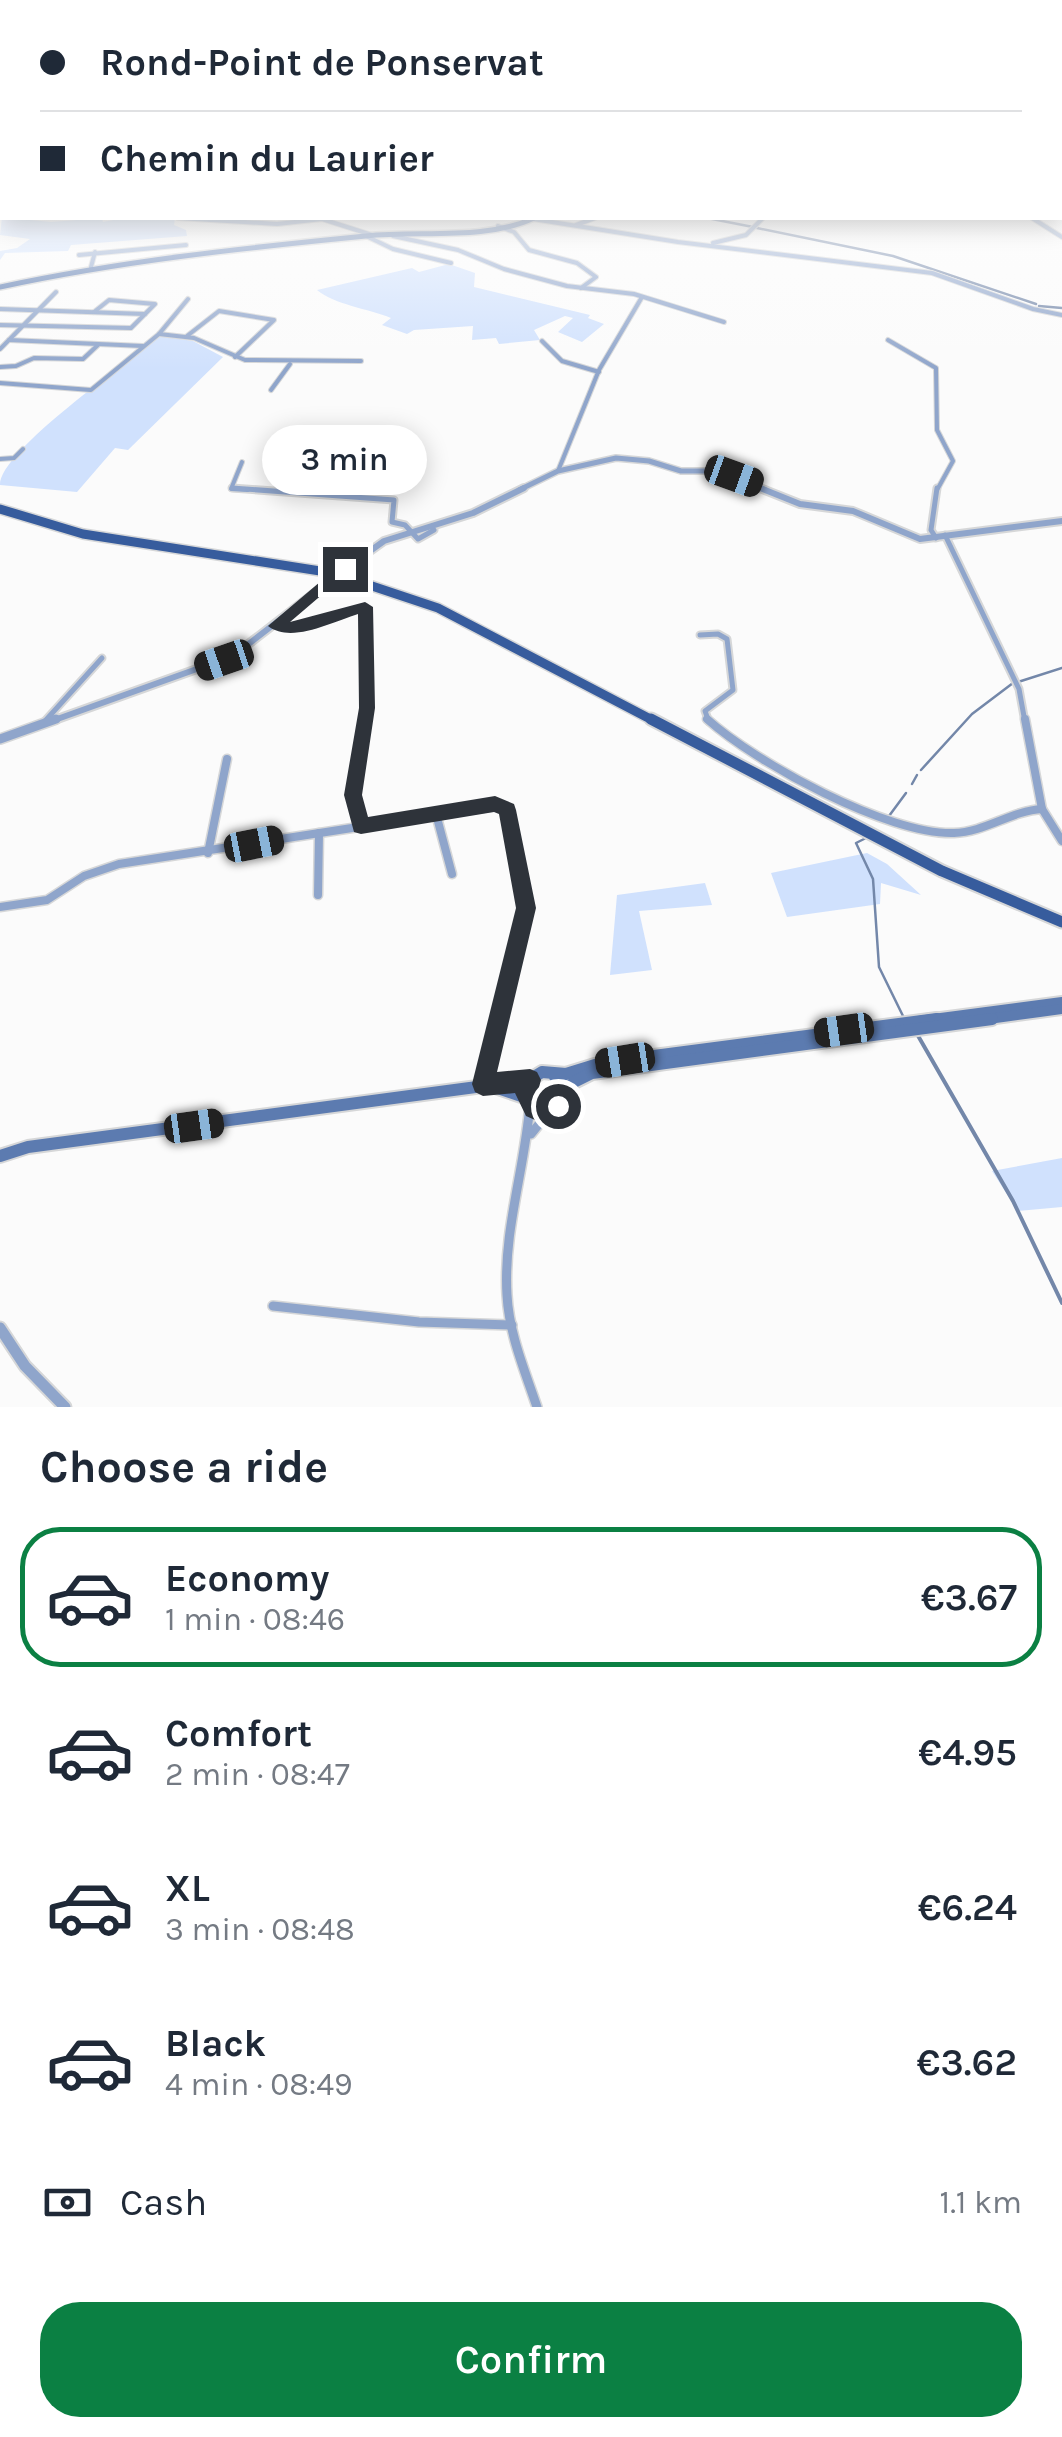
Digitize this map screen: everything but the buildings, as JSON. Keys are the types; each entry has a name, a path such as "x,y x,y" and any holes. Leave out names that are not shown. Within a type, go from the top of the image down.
{"main road":[{"path":"0,287 91,267 349,238"},
{"path":"0,509 83,534 332,573 438,608 894,846 1062,922"},
{"path":"483,1084 549,1112 558,1106 574,1082 592,1073 1062,1006"},
{"path":"0,1160 37,1148 530,1080 542,1072 553,1074 654,1056 1062,1006"},
{"path":"553,1074 562,1082 564,1094"},
{"path":"528,1101 530,1080"}],"street":[{"path":"376,238 394,249 451,263"},
{"path":"387,238 458,250 504,269 580,289 642,297 724,322"},
{"path":"519,238 529,250 588,268 596,277 580,289"},
{"path":"657,238 932,273 1033,309 1062,315"},
{"path":"708,245 736,238"},
{"path":"78,255 186,245"},
{"path":"91,267 95,252"},
{"path":"3,344 56,292"},
{"path":"558,470 599,372 642,297"},
{"path":"0,383 91,390 159,334 188,299"},
{"path":"0,325 133,328 155,303 109,300 94,312"},
{"path":"0,309 146,314"},
{"path":"186,337 219,310 274,320 234,357"},
{"path":"159,334 186,337 234,357 290,363 361,361"},
{"path":"888,340 936,368 937,430 953,461 938,483 931,530 936,538"},
{"path":"542,341 562,362 599,372"},
{"path":"3,344 144,346"},
{"path":"0,367 16,366 31,358 82,359 98,344"},
{"path":"271,390 290,363"},
{"path":"0,459 14,458 24,449"},
{"path":"0,739 224,660 276,626 374,547 473,513 558,470 627,458 680,471 720,472 800,504 854,511 906,535 936,538 1062,521"},
{"path":"242,462 231,489 394,500 390,519 418,539 434,530"},
{"path":"945,535 1020,689 1042,808 1062,841"},
{"path":"276,626 297,628 365,607 367,708 353,795 361,826"},
{"path":"700,636 724,636 733,679 733,690 705,711 707,720 741,746 867,811 901,825 955,833 1006,813 1042,808"},
{"path":"45,720 102,658"},
{"path":"208,853 227,758"},
{"path":"0,907 47,900 84,876 118,864 208,853 495,804 504,806 526,900 483,1084"},
{"path":"436,814 452,874"},
{"path":"318,895 319,833"},
{"path":"528,1101 529,1140 507,1294 512,1325 537,1407"},
{"path":"529,1140 549,1112"},
{"path":"273,1306 419,1322 512,1325"},
{"path":"0,1328 25,1366 65,1407"}],"shaded area":[{"path":"20,238 166,238 71,245 68,251 5,253 0,260 0,251 17,248 30,239"},
{"path":"449,264 475,273 474,287 590,315 588,318 604,324 582,342 558,332 573,318 565,316 534,330 540,340 499,344 496,338 472,340 473,326 414,330 407,334 382,325 391,318 342,303 317,290 412,268 419,272"},
{"path":"160,336 193,341 223,357 128,450 115,448 77,492 0,485 6,470 42,429"},
{"path":"867,853 887,864 921,895 881,883 880,904 787,917 771,873"},
{"path":"705,883 712,905 639,911 652,970 610,975 617,895"},
{"path":"1062,1158 1062,1207 1018,1211 992,1171"}],"waterway":[{"path":"804,238 893,256 1036,304"},
{"path":"1039,306 1062,308"},
{"path":"1018,682 1062,668"},
{"path":"921,770 972,714 1013,683"},
{"path":"912,784 917,775"},
{"path":"889,816 906,793"},
{"path":"866,838 856,843 873,879 879,967 904,1018"},
{"path":"917,1034 1013,1201 1062,1303"}],"route":[{"path":"345,569 276,626 286,630 297,628 365,607 367,708 353,795 361,826 495,804 508,810 526,908 483,1084 530,1080 526,1092 534,1108 549,1112 558,1106"}]}
